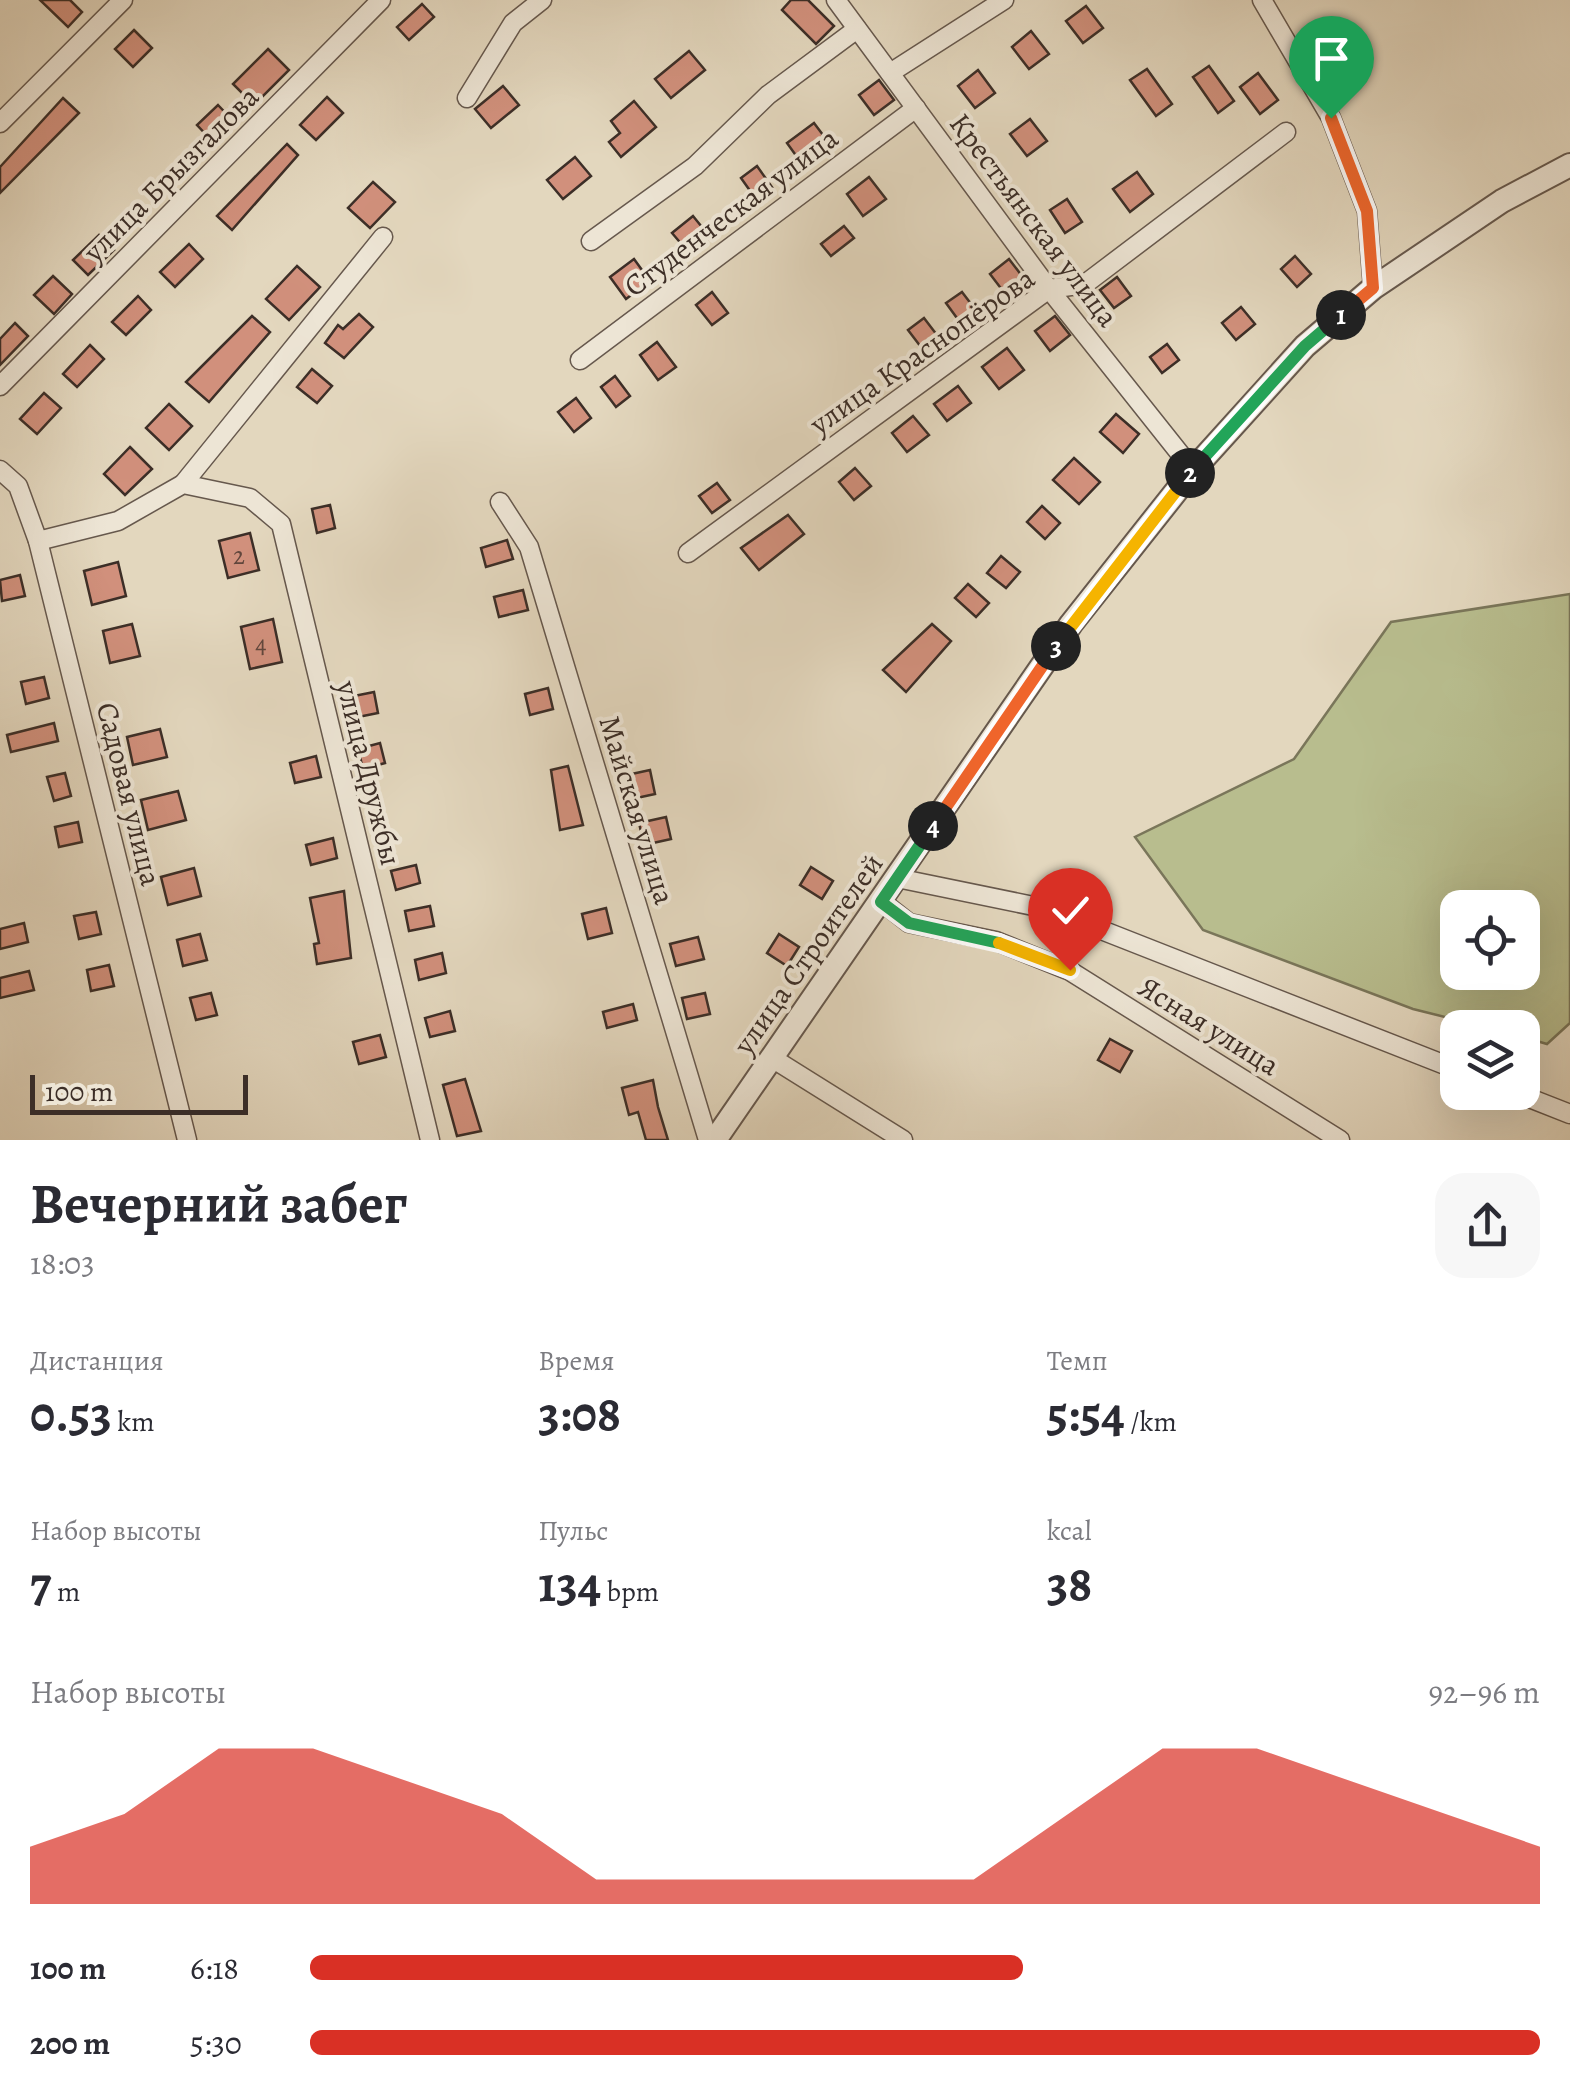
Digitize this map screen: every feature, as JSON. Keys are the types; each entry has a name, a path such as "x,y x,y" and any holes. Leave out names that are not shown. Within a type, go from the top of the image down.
{"street":[{"path":"0,123 123,0"},
{"name":"улица Брызгалова","path":"0,386 381,0"},
{"path":"467,98 512,23 542,0"},
{"name":"Крестьянская улица","path":"836,0 1049,289 1193,470"},
{"path":"890,73 1004,0"},
{"path":"1262,0 1331,118 1346,155 1367,211 1373,288"},
{"path":"592,241 694,166 768,95 857,29"},
{"name":"Студенческая улица","path":"580,360 916,108"},
{"name":"улица Краснопёрова","path":"688,553 1049,289 1085,284 1286,132"},
{"name":"улица Строителей","path":"712,1140 1071,624 1193,470 1305,346 1373,288 1502,201 1570,165"},
{"path":"38,541 118,520 183,484 384,237"},
{"name":"Садовая улица","path":"0,470 18,486 38,541 187,1140"},
{"name":"улица Дружбы","path":"183,484 250,498 281,524 430,1140"},
{"name":"Майская улица","path":"500,502 529,547 712,1140"},
{"path":"897,878 1048,908 1440,1063"},
{"name":"Ясная улица","path":"881,902 909,923 996,942 1070,970 1340,1140"},
{"path":"772,1058 903,1140"},
{"path":"1540,1102 1570,1114"}],"green space":[{"path":"1570,594 1570,1023 1547,1044 1540,1042 1540,1010 1440,1010 1440,1016 1203,930 1135,837 1294,759 1391,622"}],"building":[{"path":"40,0 70,0 82,12 68,27"},
{"path":"791,0 808,0 834,26 816,44 782,10"},
{"path":"422,4 434,17 409,40 397,27"},
{"path":"1086,6 1103,28 1083,43 1066,21"},
{"path":"134,30 152,48 133,67 115,49"},
{"path":"1031,31 1049,54 1029,69 1012,47"},
{"path":"1343,38 1360,60 1341,75 1323,53"},
{"path":"268,49 289,70 254,105 233,84"},
{"path":"689,51 705,70 671,98 655,79"},
{"path":"1209,66 1234,101 1218,113 1193,77"},
{"path":"1147,69 1172,104 1156,116 1130,80"},
{"path":"978,70 995,93 975,108 958,86"},
{"path":"1258,73 1278,100 1260,114 1240,87"},
{"path":"879,80 894,100 874,115 859,95"},
{"path":"503,86 519,105 491,128 475,109"},
{"path":"327,97 343,113 316,140 300,125"},
{"path":"63,98 79,113 0,193 0,167"},
{"path":"634,101 656,127 621,157 609,142 620,133 611,121"},
{"path":"218,105 236,124 215,144 197,125"},
{"path":"1030,119 1047,141 1027,156 1010,134"},
{"path":"814,123 832,147 805,168 787,143"},
{"path":"287,144 298,155 232,230 217,216"},
{"path":"575,157 591,176 563,199 547,180"},
{"path":"757,166 774,190 758,202 741,178"},
{"path":"1137,172 1153,194 1130,212 1113,189"},
{"path":"869,177 886,199 863,216 847,194"},
{"path":"373,182 395,202 370,228 348,208"},
{"path":"1067,199 1082,222 1065,233 1050,210"},
{"path":"693,216 710,237 690,254 672,233"},
{"path":"844,226 854,238 831,256 821,244"},
{"path":"99,235 114,250 88,275 73,260"},
{"path":"189,244 203,259 175,287 160,272"},
{"path":"1295,256 1311,274 1297,287 1281,269"},
{"path":"634,259 650,281 626,299 610,277"},
{"path":"1009,259 1022,276 1003,291 990,274"},
{"path":"297,266 320,287 289,320 266,299"},
{"path":"53,276 72,294 54,314 34,295"},
{"path":"1117,277 1131,296 1114,308 1100,290"},
{"path":"712,292 728,313 712,325 696,305"},
{"path":"962,292 978,313 962,325 946,303"},
{"path":"138,296 151,310 126,335 112,322"},
{"path":"1241,307 1255,324 1236,340 1222,323"},
{"path":"359,314 373,327 344,358 325,343 338,325 343,329"},
{"path":"252,316 270,332 209,402 186,382"},
{"path":"1055,316 1070,335 1050,351 1035,331"},
{"path":"924,318 940,339 924,351 908,330"},
{"path":"15,323 28,336 0,365 0,339"},
{"path":"657,342 676,367 658,380 640,355"},
{"path":"1167,344 1179,360 1162,373 1150,357"},
{"path":"90,345 104,359 77,387 63,374"},
{"path":"1007,348 1024,370 999,389 982,367"},
{"path":"312,369 332,386 317,403 297,387"},
{"path":"615,376 630,396 616,407 601,387"},
{"path":"958,386 971,403 947,421 934,404"},
{"path":"44,393 61,408 37,434 20,419"},
{"path":"576,398 591,418 574,432 558,412"},
{"path":"169,404 192,426 169,450 146,428"},
{"path":"1116,414 1139,434 1123,453 1100,432"},
{"path":"913,416 929,435 907,452 892,433"},
{"path":"130,447 152,469 125,495 104,474"},
{"path":"1074,458 1100,482 1079,504 1053,480"},
{"path":"855,468 871,486 854,500 839,482"},
{"path":"717,483 730,500 712,513 699,496"},
{"path":"330,505 335,528 317,533 312,509"},
{"path":"1042,506 1060,523 1045,539 1027,522"},
{"path":"788,515 804,534 759,570 741,548"},
{"path":"250,533 259,570 228,578 219,541"},
{"path":"507,540 513,559 486,567 481,548"},
{"path":"1001,556 1020,572 1006,588 987,573"},
{"path":"118,562 126,596 92,605 84,571"},
{"path":"20,575 25,596 2,601 0,580"},
{"path":"968,584 989,603 976,617 955,598"},
{"path":"523,590 528,610 499,617 494,597"},
{"path":"273,619 282,662 250,669 241,627"},
{"path":"132,624 140,656 110,663 103,631"},
{"path":"932,624 951,641 906,692 883,670"},
{"path":"44,677 49,698 26,704 21,682"},
{"path":"548,688 553,709 530,715 525,694"},
{"path":"374,692 378,713 353,718 349,697"},
{"path":"54,723 58,741 11,752 7,735"},
{"path":"160,729 167,757 133,765 127,737"},
{"path":"380,743 385,763 363,769 358,749"},
{"path":"316,756 321,777 295,783 290,763"},
{"path":"568,766 583,825 560,830 551,770"},
{"path":"650,770 655,794 632,799 627,775"},
{"path":"65,773 71,796 54,801 47,777"},
{"path":"178,791 186,820 148,830 141,800"},
{"path":"666,817 671,839 644,845 639,823"},
{"path":"78,822 82,842 59,847 55,827"},
{"path":"333,838 337,858 311,865 306,845"},
{"path":"416,865 420,883 396,890 391,871"},
{"path":"811,867 833,881 822,899 800,885"},
{"path":"194,868 201,896 168,905 161,877"},
{"path":"344,891 351,958 317,964 314,944 319,943 310,898"},
{"path":"430,906 434,926 409,931 405,911"},
{"path":"606,908 612,933 588,939 582,914"},
{"path":"96,912 101,934 79,939 74,916"},
{"path":"24,923 28,942 0,949 0,929"},
{"path":"200,934 207,960 183,966 177,940"},
{"path":"779,934 799,947 787,966 767,953"},
{"path":"698,937 704,959 676,966 670,944"},
{"path":"442,953 446,973 419,980 415,960"},
{"path":"109,965 114,986 91,991 87,970"},
{"path":"29,971 34,990 0,998 0,978"},
{"path":"211,993 217,1015 196,1020 190,998"},
{"path":"705,993 710,1014 687,1019 682,998"},
{"path":"633,1004 637,1020 607,1028 603,1012"},
{"path":"450,1011 455,1031 430,1037 425,1018"},
{"path":"380,1035 386,1057 359,1064 353,1042"},
{"path":"1110,1039 1132,1051 1120,1072 1098,1060"},
{"path":"465,1079 481,1131 457,1136 443,1085"},
{"path":"653,1080 668,1140 646,1140 638,1112 629,1115 622,1088"}],"route":[{"path":"1070,970 996,942 909,923 881,902 1071,624 1193,470 1305,346 1373,288 1367,211 1331,118"}]}
